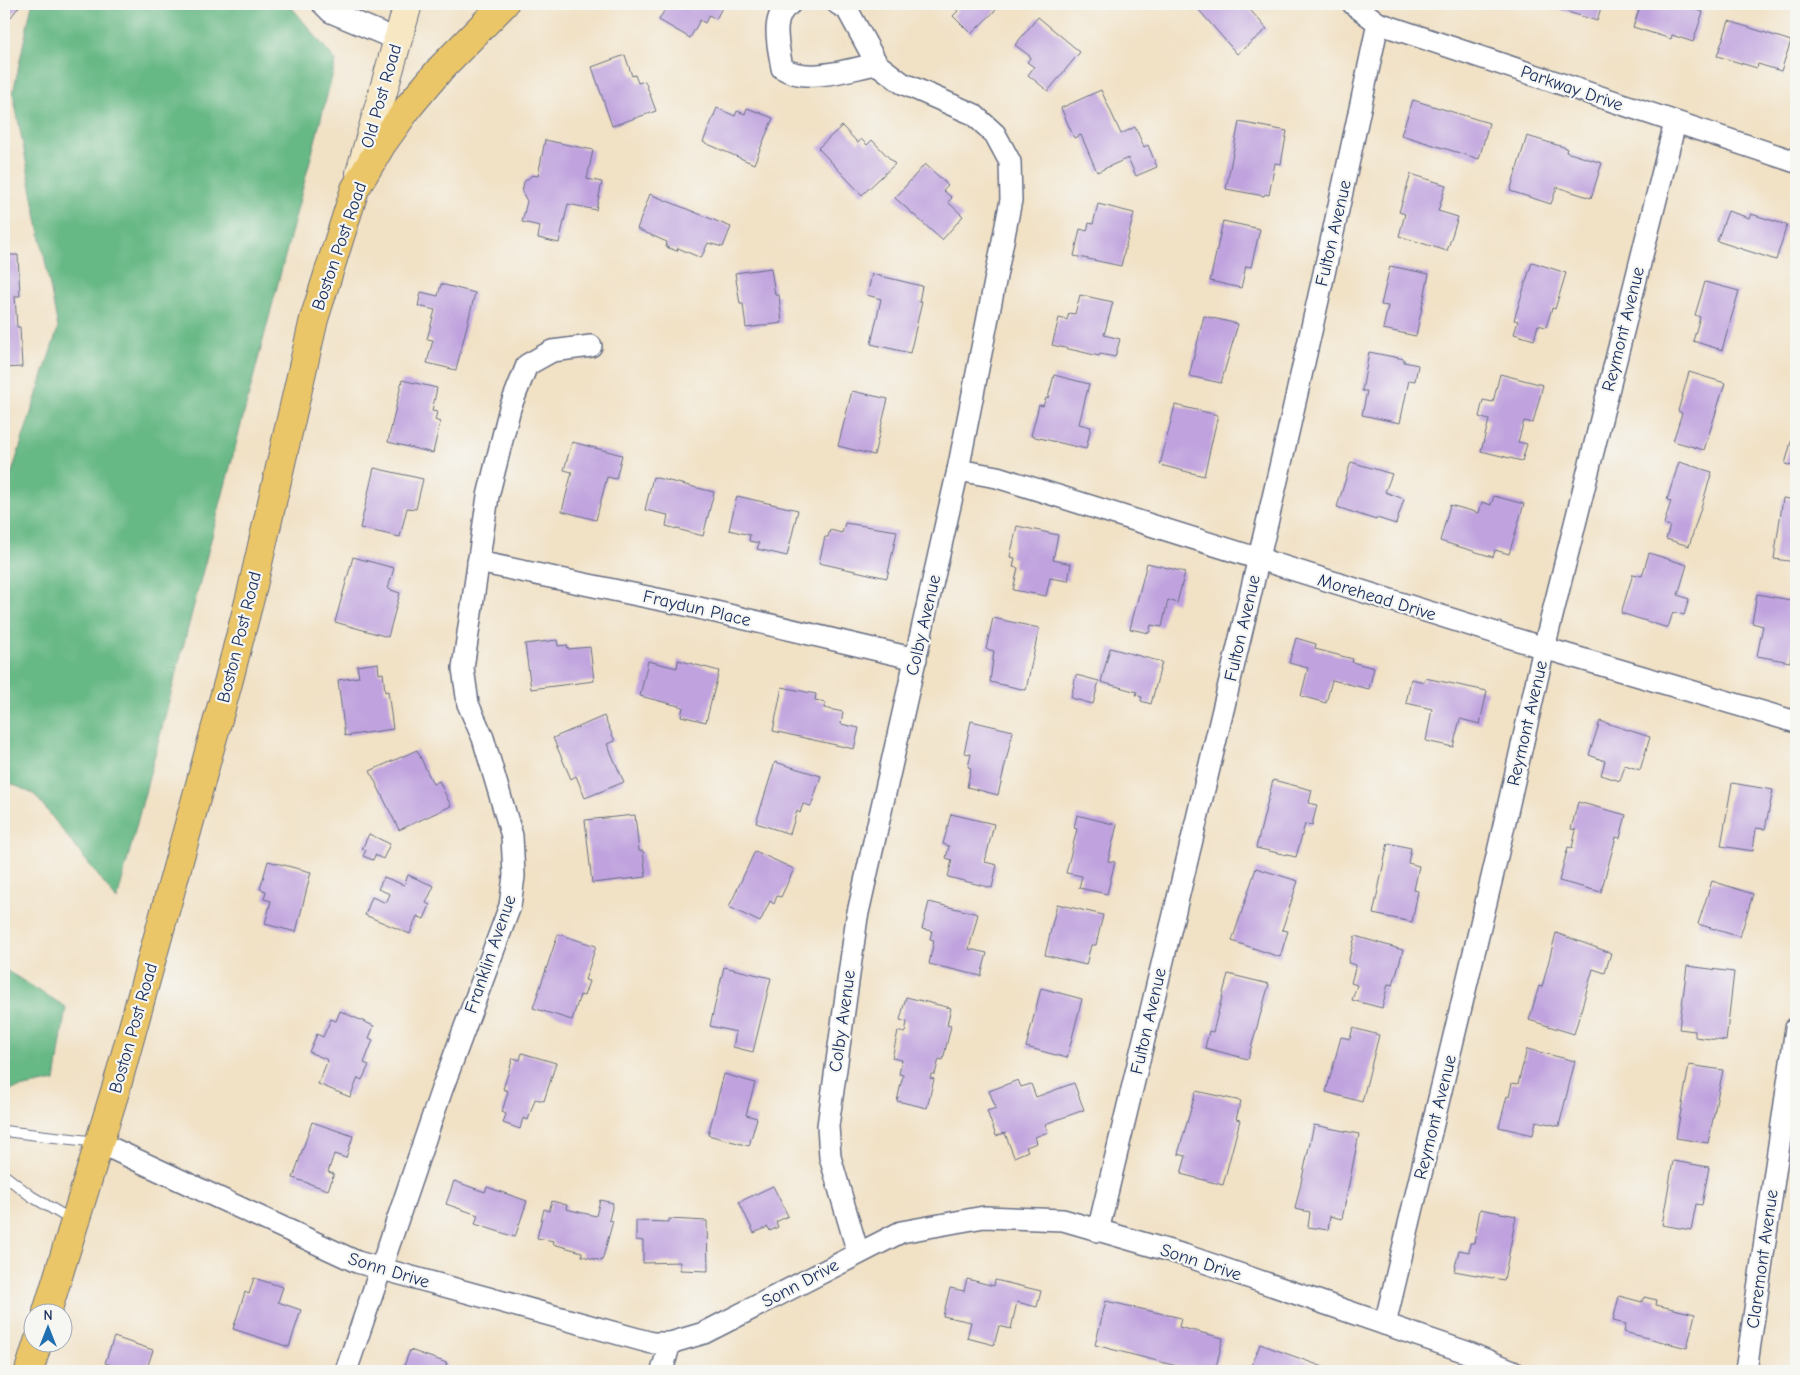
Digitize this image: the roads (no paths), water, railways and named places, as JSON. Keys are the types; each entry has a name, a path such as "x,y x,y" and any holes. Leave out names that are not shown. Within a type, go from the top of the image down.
{"main road":[{"name":"Boston Post Road","path":"50,1302 100,1143 228,683 252,594 314,319 355,189 382,144 410,105 442,67 504,4"},
{"path":"28,1371 35,1352"}],"street":[{"path":"323,4 331,12 398,40"},
{"name":"Old Post Road","path":"355,189 408,4"},
{"path":"790,4 784,7 776,30 782,68 793,74 818,74 877,64"},
{"name":"Colby Avenue","path":"838,4 847,8 877,64 902,83 973,114 995,134 1010,162 1011,200 958,470 857,917 828,1126 830,1157 858,1253"},
{"name":"Parkway Drive","path":"1353,4 1378,23 1796,162"},
{"name":"Fulton Avenue","path":"1098,1231 1258,560 1345,184 1378,23"},
{"name":"Reymont Avenue","path":"1385,1324 1495,865 1544,648 1675,122"},
{"name":"Franklin Avenue","path":"346,1371 442,1089 510,906 513,886 512,836 483,738 468,704 463,668 488,496 510,408 527,365 552,351 591,346"},
{"name":"Morehead Drive","path":"958,470 997,477 1544,648 1796,722"},
{"name":"Fraydun Place","path":"478,562 686,605 916,659"},
{"name":"Claremont Avenue","path":"1746,1371 1796,1028"},
{"name":"Sonn Drive","path":"100,1143 328,1250 380,1270 652,1343 670,1343 704,1333 901,1232 984,1217 1063,1220 1184,1255 1469,1352 1514,1371"},
{"path":"662,1371 670,1343"}],"lane":[{"path":"4,1131 100,1143"},
{"path":"4,1175 31,1196 75,1223"}]}
